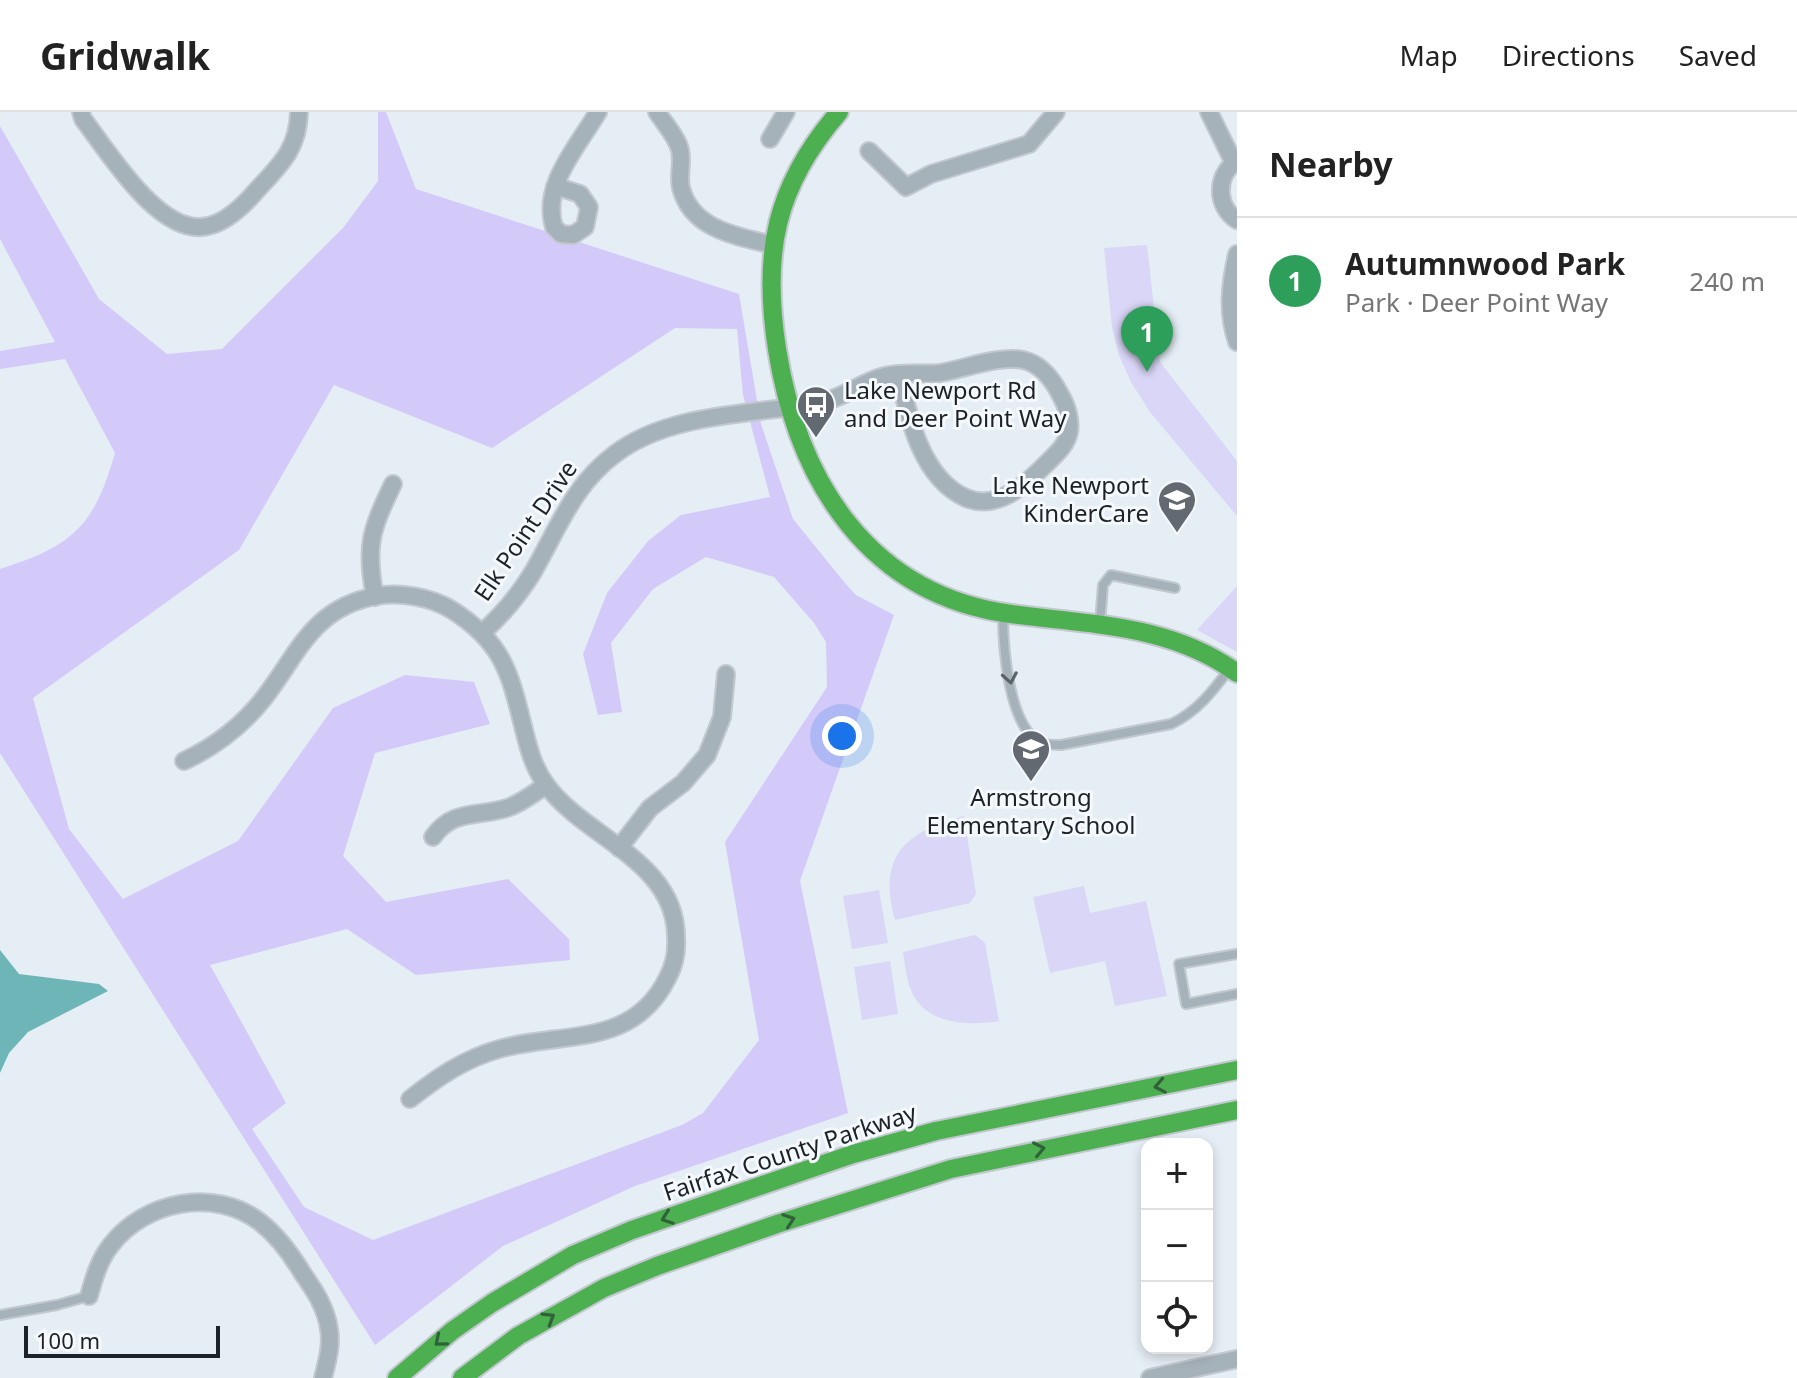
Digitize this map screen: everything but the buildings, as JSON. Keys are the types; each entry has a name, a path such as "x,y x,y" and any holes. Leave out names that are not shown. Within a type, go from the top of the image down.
{"main road":[{"path":"839,112 806,153 779,214 773,245 770,293 774,332 792,406 815,471 845,521 887,565 918,586 946,599 1003,614 1132,628 1161,635 1187,644 1234,670"},
{"name":"Fairfax County Parkway","path":"397,1378 452,1331 512,1290 573,1255 632,1230 853,1154 936,1131 1237,1070"},
{"path":"462,1378 518,1336 604,1288 790,1219 951,1169 1237,1110"}],"street":[{"path":"81,112 83,119 143,197 185,226 207,227 249,200 288,157 299,131 299,112"},
{"path":"555,186 598,112"},
{"path":"657,112 680,149 680,185 687,205 697,217 714,228 773,245"},
{"path":"770,139 786,112"},
{"path":"869,151 906,187 931,174 1029,144 1056,112"},
{"path":"1209,112 1235,161 1224,175 1220,187 1222,203 1237,220"},
{"path":"1237,254 1230,290 1230,321 1237,342"},
{"path":"1022,360 1043,368 1062,398 1069,420 1069,434 1059,451 1025,485 1004,497 983,501 966,498 944,481 916,438 899,374 938,373 1022,360"},
{"name":"Elk Point Drive","path":"483,632 516,598 577,491 613,455 642,437 685,422 821,403 884,376 899,374"},
{"path":"375,597 370,570 371,537 393,484"},
{"path":"184,761 224,739 246,719 315,626 349,604 375,597 426,599 446,606 483,632 503,659 511,677 530,754 546,785 573,814 657,880 673,911 677,947 661,991 650,1005 636,1017 603,1032 501,1048 477,1056 452,1067 410,1099"},
{"path":"619,848 650,808 683,783 707,755 722,717 726,674"},
{"path":"433,837 450,819 506,808 546,785"},
{"path":"89,1296 94,1276 110,1246 131,1225 150,1213 169,1206 205,1202 243,1212 276,1236 322,1303 329,1330 329,1350 323,1378"},
{"path":"1150,1378 1237,1359"}],"lane":[{"path":"1100,624 1103,585 1111,575 1175,588"},
{"path":"1003,614 1003,641 1017,712 1033,737 1043,743 1061,745 1171,724 1185,718 1234,670"},
{"path":"1237,954 1179,964 1186,1004 1237,994"},
{"path":"0,1315 89,1296"}],"shaded area":[{"path":"378,112 386,112 416,189 739,294 761,424 793,519 856,595 894,615 800,881 848,1113 635,1186 503,1246 375,1345 0,753 0,569 45,552 77,530 98,499 115,453 65,359 0,369 0,351 55,342 0,239 0,126 99,299 167,354 222,349 343,228 378,181","holes":["675,328 737,329 743,395 770,497 681,515 648,541 607,593 583,654 598,715 622,712 611,643 653,589 706,557 774,577 814,623 826,642 827,687 725,842 759,1040 703,1113 682,1125 373,1240 304,1207 252,1129 286,1103 210,965 347,929 416,975 570,960 569,939 508,879 386,902 343,856 375,753 490,724 474,682 405,675 333,708 238,841 123,899 69,829 33,698 239,550 334,385 492,448"]},
{"path":"1147,245 1160,362 1237,461 1237,516 1150,412 1119,355 1112,327 1104,248"},
{"path":"1237,586 1237,652 1197,630"},
{"path":"964,816 976,894 970,903 895,920 890,879 893,863 901,850 926,830"},
{"path":"1084,886 1090,913 1146,901 1167,996 1115,1006 1105,961 1050,973 1033,897"},
{"path":"879,890 888,943 852,949 843,896"},
{"path":"975,935 985,943 999,1021 961,1023 937,1017 918,1002 911,990 903,952"},
{"path":"890,961 898,1014 862,1020 854,967"}],"water":[{"path":"0,950 19,974 99,984 108,991 28,1032 9,1053 0,1073"}],"traffic: fast":[{"path":"839,112 817,139 787,194 778,222 771,282 777,349 787,398 802,444 823,486 849,524 880,557 917,583 961,603 1011,614 1128,629 1157,636 1211,657 1237,673"},
{"path":"397,1378 452,1331 492,1303 573,1255 632,1230 853,1154 936,1131 1237,1070"},
{"path":"462,1378 518,1336 604,1288 777,1224 951,1169 1237,1110"}],"place":[{"name":"Autumnwood Park","path":"1147,372"},
{"name":"Lake Newport Rd and Deer Point Way","path":"816,439"},
{"name":"Lake Newport KinderCare","path":"1177,534"},
{"name":"Armstrong Elementary School","path":"1031,783"}]}
